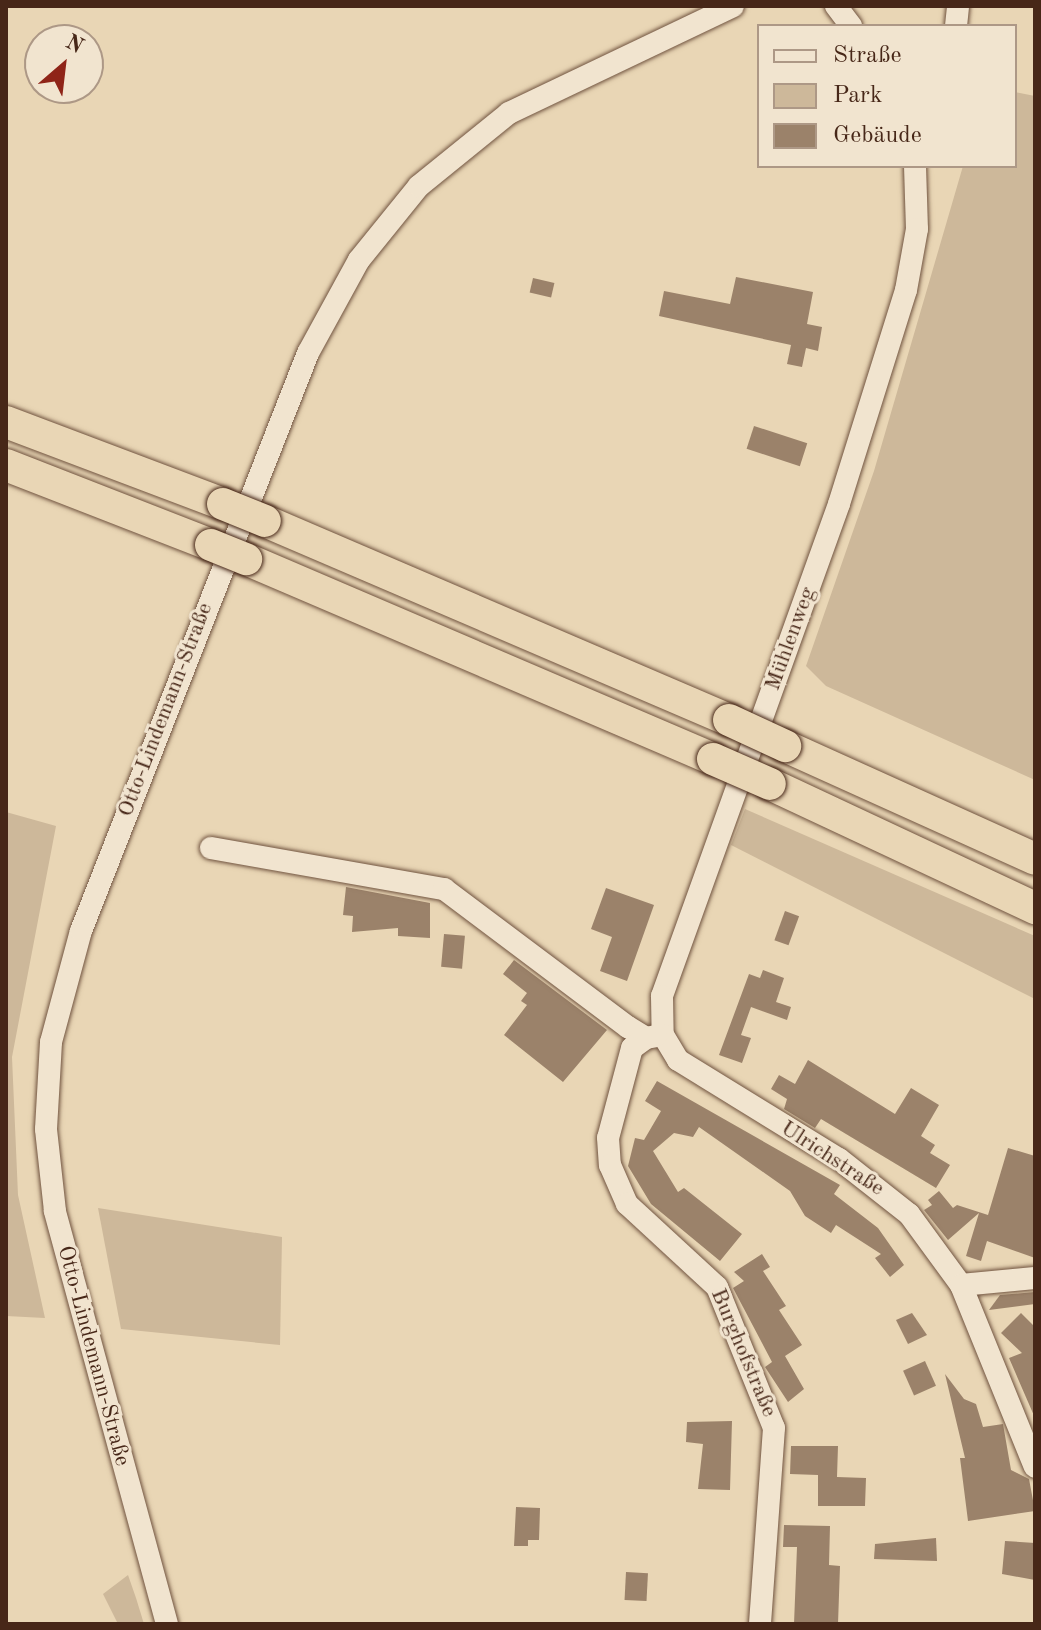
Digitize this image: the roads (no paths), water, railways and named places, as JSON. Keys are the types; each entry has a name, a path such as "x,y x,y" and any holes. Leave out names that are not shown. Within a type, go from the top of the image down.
{"highway":[{"path":"6,422 265,521 729,720 1035,859"},
{"path":"6,465 246,559 713,759 1035,908"}],"street":[{"name":"Otto-Lindemann-Straße","path":"167,1624 55,1211 46,1129 51,1042 81,931 308,353 359,260 419,186 509,113 733,6"},
{"path":"836,6 850,24"},
{"name":"Mühlenweg","path":"654,1037 662,996 839,504 906,290 917,229 915,168"},
{"path":"211,848 444,889 654,1037"},
{"name":"Ulrichstraße","path":"654,1037 678,1060 714,1086 879,1187 909,1214 961,1285 1035,1467"},
{"name":"Burghofstraße","path":"654,1037 632,1048 613,1116 608,1151 620,1190 641,1218 703,1268 717,1287 774,1428 760,1624"},
{"path":"961,1285 1035,1278"}]}
